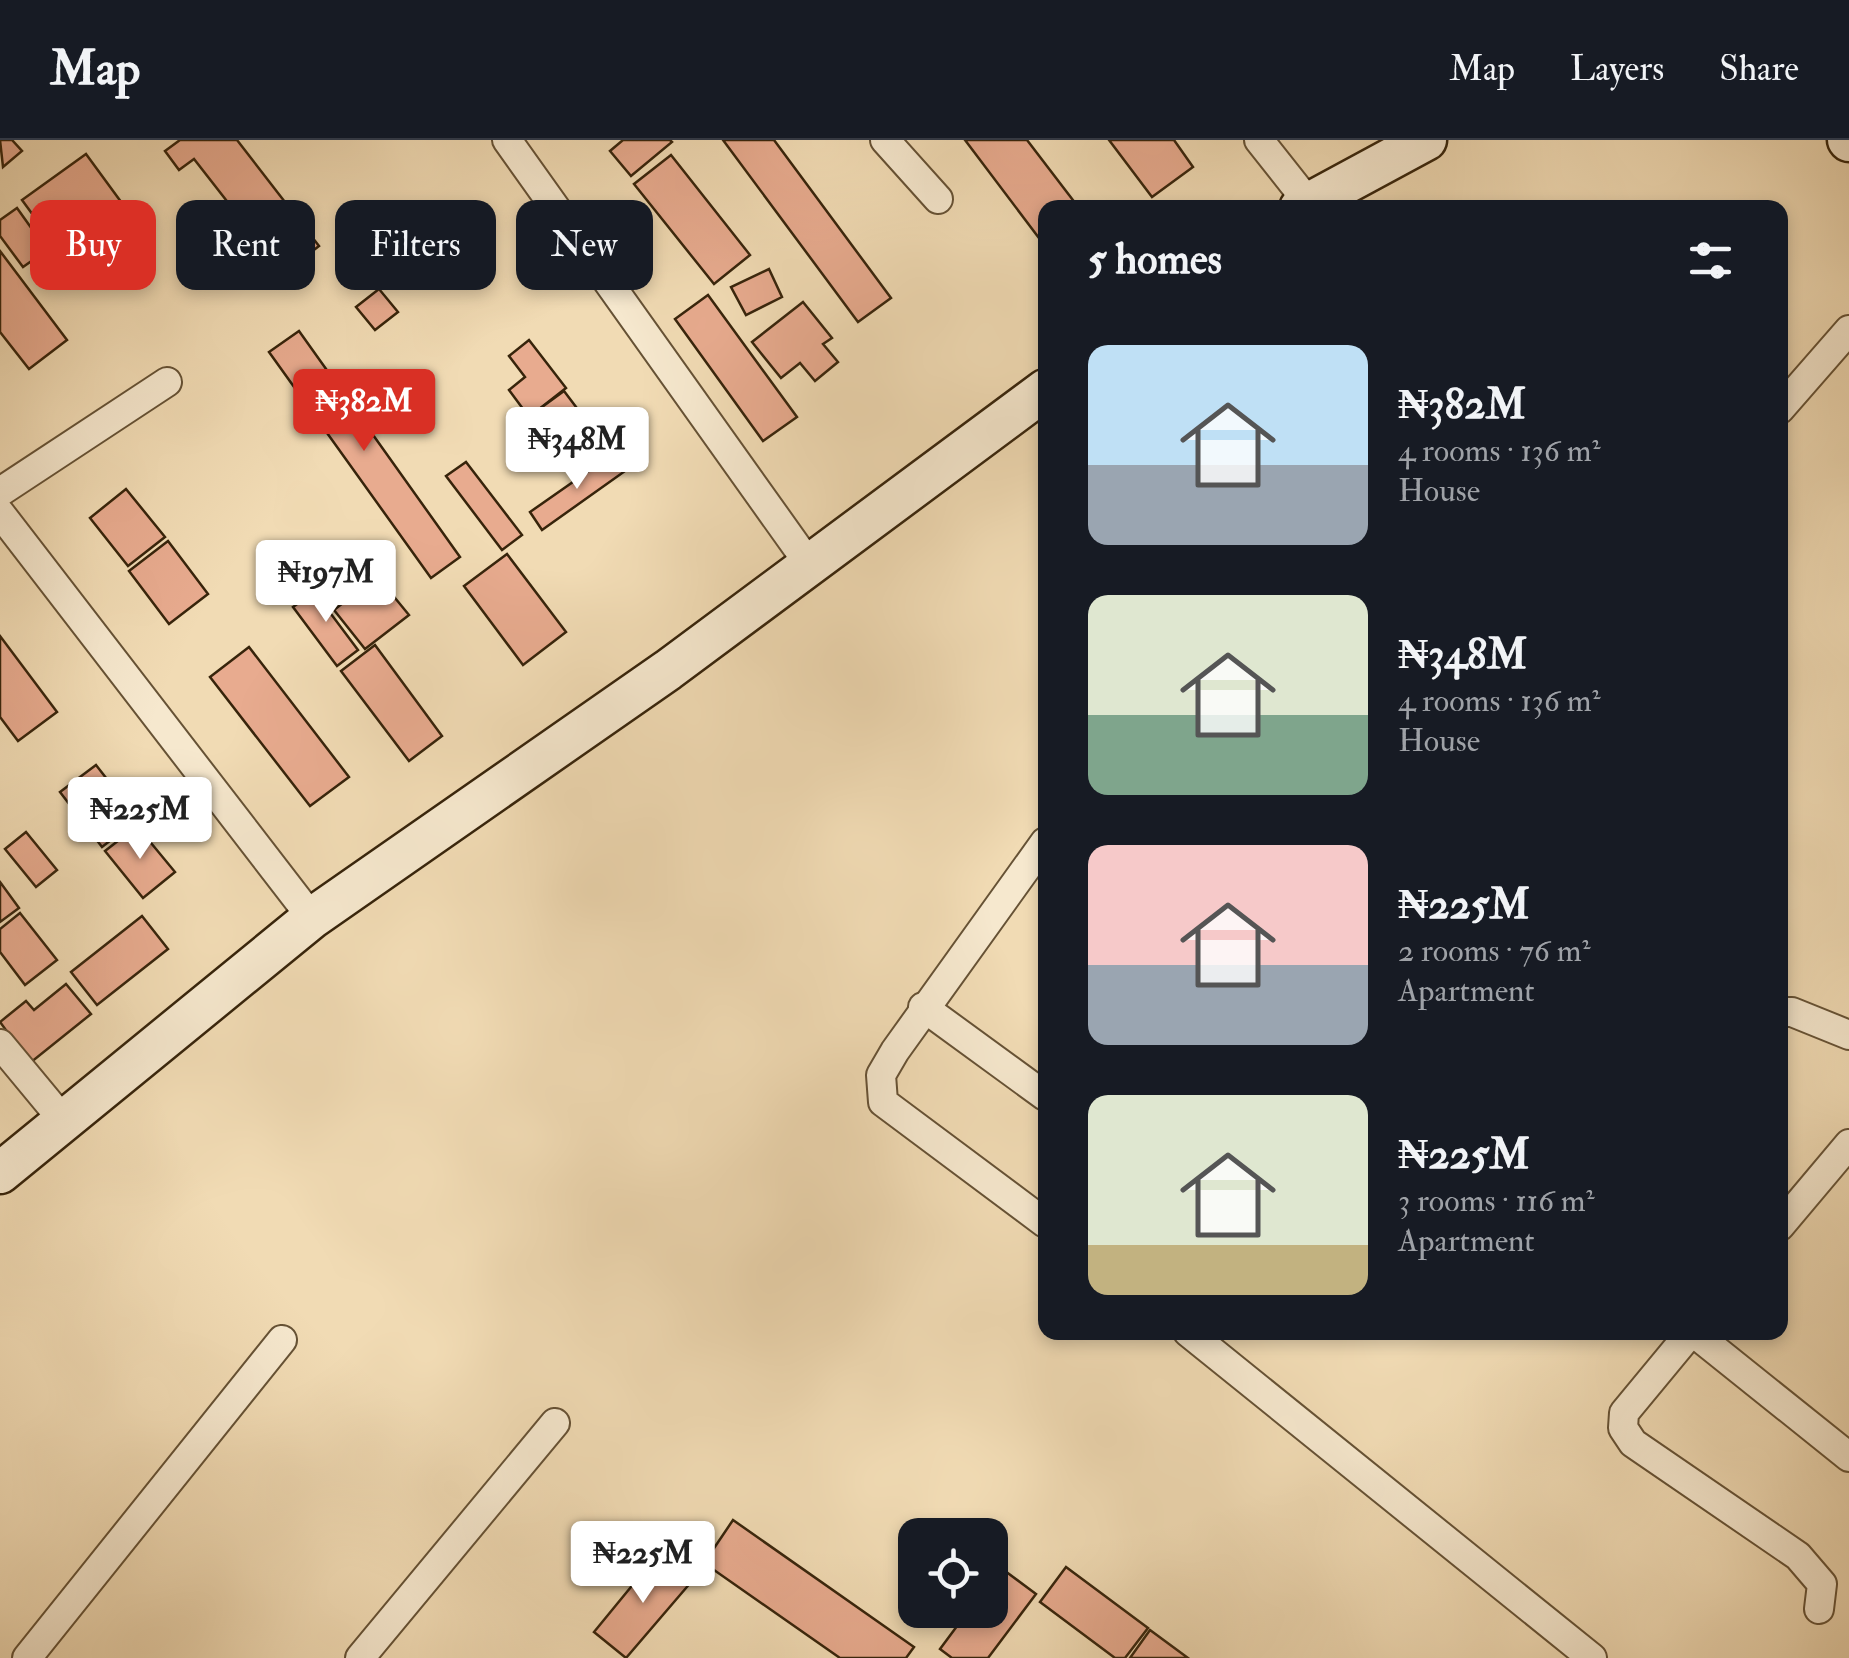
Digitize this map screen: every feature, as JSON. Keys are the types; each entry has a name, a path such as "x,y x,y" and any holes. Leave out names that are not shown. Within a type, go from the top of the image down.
{"street":[{"path":"507,140 809,564"},
{"path":"885,140 938,198"},
{"path":"1259,140 1301,200"},
{"path":"1313,200 1426,140"},
{"path":"1788,400 1849,330"},
{"path":"0,492 167,382"},
{"path":"0,1172 312,918 668,670 1038,395"},
{"path":"0,514 312,918"},
{"path":"1038,851 923,1007 881,1074 882,1102 1038,1217"},
{"path":"923,1007 1038,1091"},
{"path":"1788,1012 1849,1035"},
{"path":"0,1044 63,1120"},
{"path":"1788,1217 1845,1156"},
{"path":"26,1658 282,1340"},
{"path":"1198,1340 1592,1658"},
{"path":"1685,1340 1624,1413 1623,1428 1633,1443 1798,1556 1822,1584 1819,1609"},
{"path":"1702,1340 1849,1457"},
{"path":"360,1658 556,1423"}],"building":[{"path":"0,140 12,140 22,151 3,167"},
{"path":"180,140 237,140 283,200 226,200 194,159 179,170 165,151"},
{"path":"623,140 672,142 631,176 610,151"},
{"path":"723,140 774,140 891,298 858,322"},
{"path":"965,140 1027,140 1073,200 1038,200 1038,237"},
{"path":"1109,140 1174,140 1193,167 1152,197"},
{"path":"86,154 120,200 30,200 30,211 22,200"},
{"path":"671,155 750,255 714,284 653,208 653,200 647,200 634,184"},
{"path":"17,208 30,226 30,262 23,267 0,236 0,220"},
{"path":"0,251 67,340 29,369 0,332"},
{"path":"769,269 782,297 746,315 731,287"},
{"path":"380,290 398,312 375,330 356,307"},
{"path":"708,295 797,417 763,441 675,319"},
{"path":"803,302 832,338 823,344 838,362 815,381 800,363 781,378 752,342"},
{"path":"299,331 460,557 431,578 269,352"},
{"path":"529,340 566,388 529,417 509,390 525,377 509,356"},
{"path":"564,391 607,448 581,467 538,410"},
{"path":"613,454 625,471 542,530 530,512"},
{"path":"466,462 522,535 502,550 446,476"},
{"path":"126,489 165,537 128,566 90,518"},
{"path":"168,541 208,594 169,624 129,571"},
{"path":"507,554 566,632 523,665 464,586"},
{"path":"377,576 409,615 365,649 334,610"},
{"path":"324,585 337,602 328,610 358,650 337,666 293,607"},
{"path":"0,636 57,712 18,741 0,717"},
{"path":"375,645 442,736 409,761 341,671"},
{"path":"249,647 349,777 310,806 210,677"},
{"path":"96,765 138,819 102,847 60,792"},
{"path":"137,826 175,872 143,898 105,851"},
{"path":"26,832 57,870 36,887 5,849"},
{"path":"0,882 19,908 0,922"},
{"path":"20,913 57,960 25,985 0,952 0,929"},
{"path":"142,916 168,949 97,1005 71,972"},
{"path":"66,984 91,1014 30,1063 0,1022 26,1001 34,1010"},
{"path":"733,1520 914,1647 906,1658 840,1658 704,1563"},
{"path":"658,1554 692,1581 626,1658 594,1632"},
{"path":"1066,1567 1148,1628 1125,1658 1115,1658 1040,1602"},
{"path":"1008,1573 1036,1594 988,1658 952,1658 940,1649 956,1628 1008,1628"},
{"path":"1150,1630 1188,1658 1130,1658"}]}
